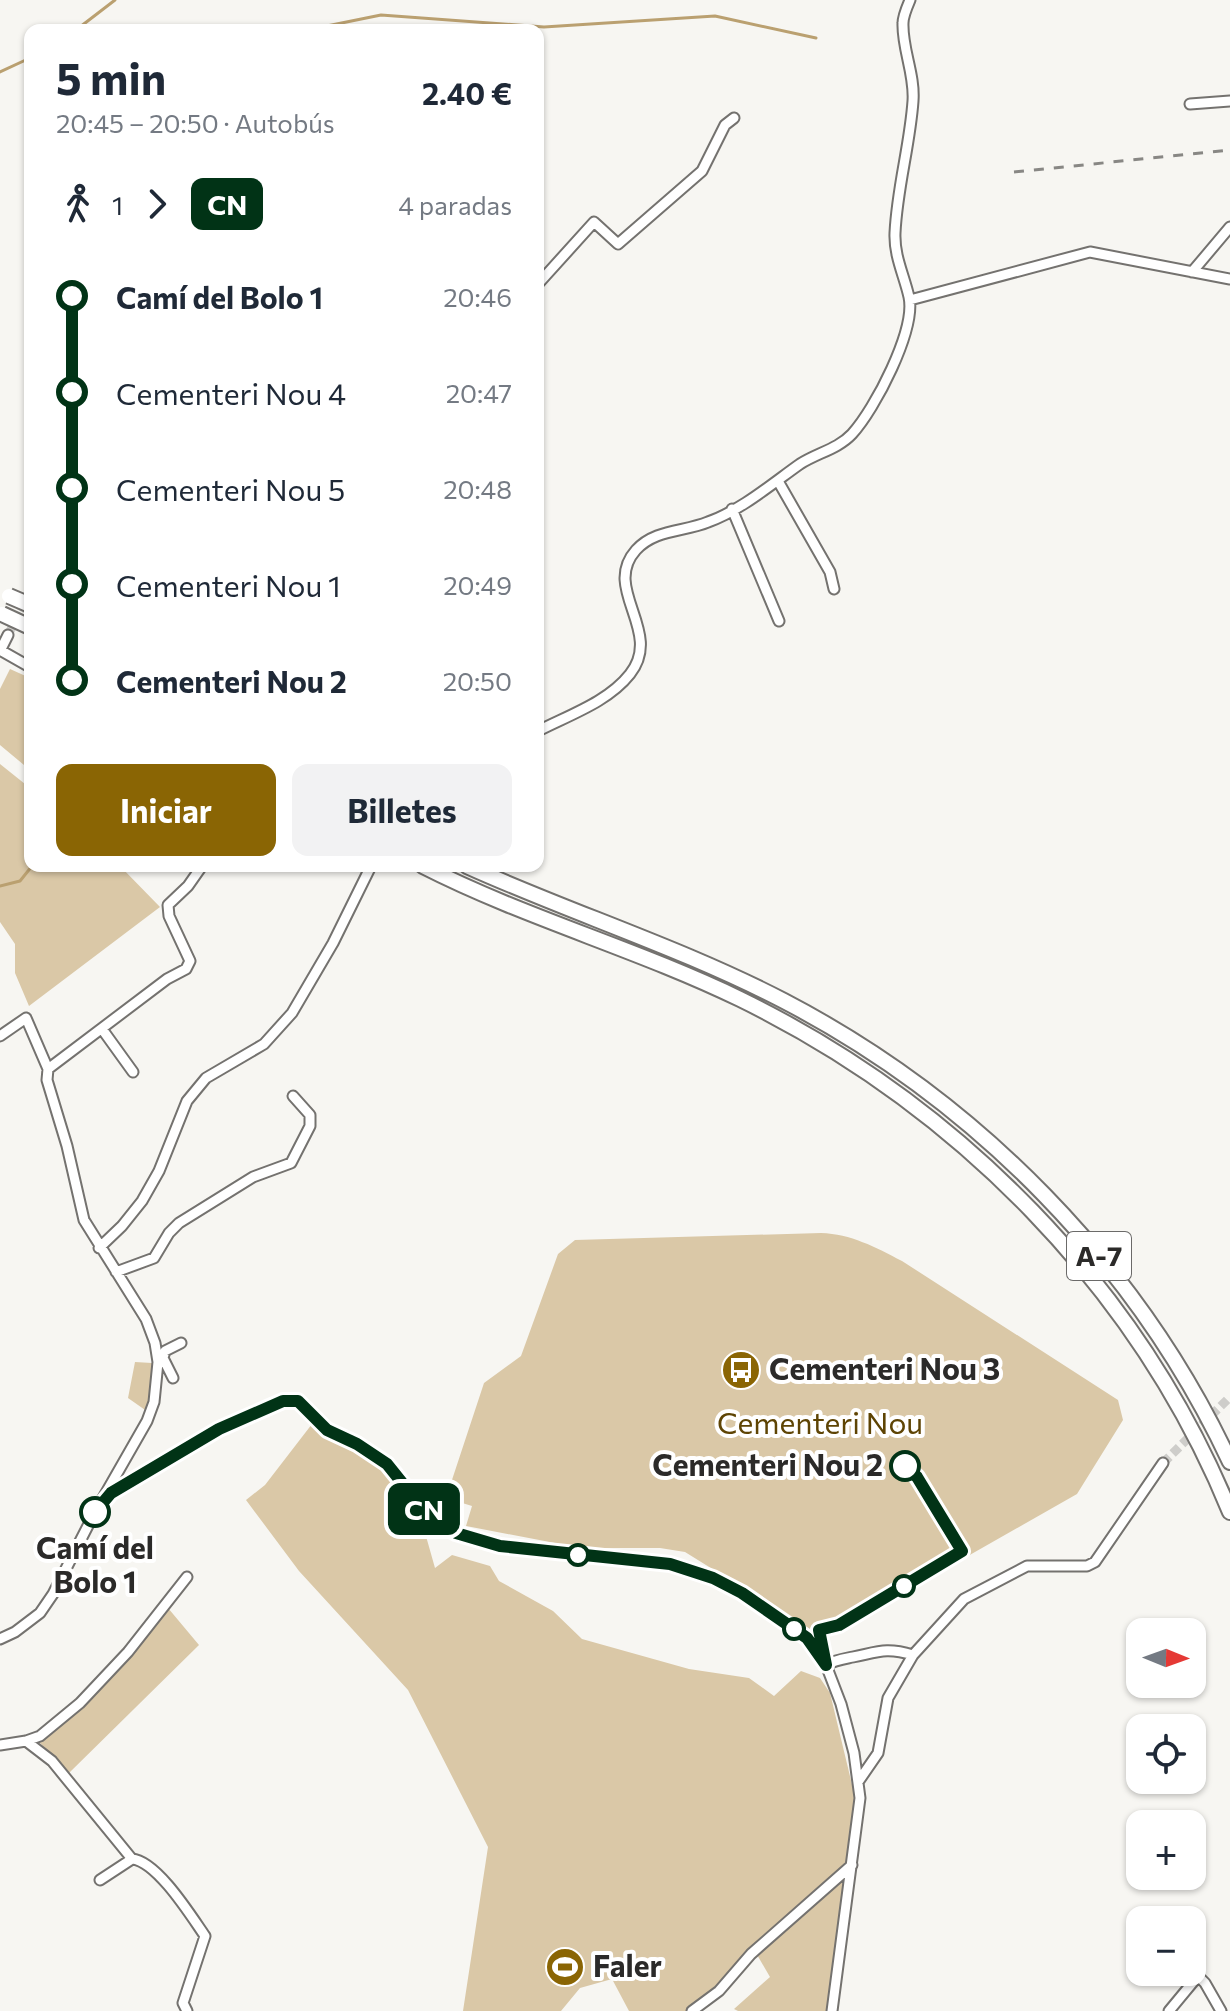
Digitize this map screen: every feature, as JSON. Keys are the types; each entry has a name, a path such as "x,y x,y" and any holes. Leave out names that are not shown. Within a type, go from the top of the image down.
{"highway":[{"path":"4,594 24,602"},
{"path":"1,613 24,624"},
{"name":"A-7","path":"436,872 713,987 795,1028 866,1072 968,1148 1062,1242 1158,1371 1230,1512"},
{"name":"A-7","path":"482,872 703,962 804,1012 874,1054 967,1123 1029,1179 1123,1283 1158,1332 1194,1392 1230,1462"}],"street":[{"path":"544,728 608,695 631,673 641,647 640,629 624,582 625,565 636,550 648,539 710,522 803,463 839,445 853,433 882,389 897,355 910,300 895,249 913,100 903,21 910,0"},
{"path":"1190,104 1230,101"},
{"path":"544,277 594,222 618,244 653,211 678,194 702,171 725,125 734,118"},
{"path":"1192,272 1230,227"},
{"path":"910,300 1090,252 1230,279"},
{"path":"778,481 830,572 834,589"},
{"path":"732,509 779,621"},
{"path":"8,635 0,650 24,664"},
{"path":"48,1069 167,979 186,969 190,961 169,916 168,905 198,872"},
{"path":"99,1248 142,1201 159,1171 187,1101 206,1078 264,1044 292,1013 333,943 368,872"},
{"path":"0,1036 26,1018 48,1069 47,1080 83,1215 99,1248 146,1319 156,1347 173,1378"},
{"path":"102,1029 133,1072"},
{"path":"116,1272 154,1258 179,1223 253,1177 291,1163 310,1126 310,1115 293,1096"},
{"path":"163,1358 165,1351 181,1343"},
{"path":"0,1639 40,1613 53,1594 147,1421 157,1382 156,1347"},
{"path":"95,1512 111,1493 219,1429 283,1401 298,1401 327,1430 357,1444 387,1464 432,1520 456,1533 500,1546 670,1564 713,1578 742,1593 807,1638 826,1665 854,1753 860,1798 832,2011"},
{"path":"858,1782 878,1753 888,1698 913,1655 964,1599 1027,1566 1087,1566 1095,1562 1163,1463"},
{"path":"0,1745 40,1736 98,1686 187,1577"},
{"path":"826,1665 836,1659 876,1650 894,1650 913,1655"},
{"path":"26,1741 52,1761 132,1859"},
{"path":"100,1880 132,1859 140,1860 165,1883 205,1936 183,2003 187,2011"},
{"path":"692,2011 719,1991 751,1954 852,1865"},
{"path":"1169,2011 1198,1976 1221,2011"}],"green space":[{"path":"10,669 24,675 24,765 0,745 0,689"},
{"path":"0,764 24,783 24,872 126,872 160,907 29,1006 15,973 15,944 0,922"},
{"name":"Cementeri Nou","path":"821,1233 853,1239 902,1261 1118,1400 1123,1420 1077,1494 824,1638 685,1552 660,1548 581,1548 466,1526 472,1506 446,1498 484,1383 521,1356 558,1254 575,1240"},
{"path":"135,1362 152,1363 148,1412 128,1398"},
{"path":"312,1424 365,1455 385,1474 422,1522 435,1568 452,1555 490,1566 499,1581 553,1611 582,1639 689,1669 749,1678 774,1696 801,1671 820,1678 830,1693 855,1797 827,2011 734,2009 770,1977 756,1953 686,2011 629,2011 612,1979 580,1988 561,2011 463,2011 488,1847 408,1690 299,1571 246,1500 265,1485"},
{"path":"168,1608 199,1645 69,1773 39,1742 113,1675"}],"waterway":[{"path":"84,24 115,0"},
{"path":"337,24 381,15 503,24"},
{"path":"544,27 715,16 816,38"},
{"path":"0,72 24,61"},
{"path":"0,886 20,881 27,872"}],"tunnel":[{"path":"8,635 24,604"},
{"path":"1163,1463 1230,1397"}],"railway":[{"path":"1014,172 1230,150"}],"bus line":[{"name":"CN","path":"95,1512 111,1493 219,1429 283,1401 298,1401 327,1430 357,1444 387,1464 432,1520 456,1533 500,1546 670,1564 713,1578 742,1593 807,1638 826,1665 819,1630 839,1625 962,1551 917,1477 905,1466"}],"place":[{"name":"Cementeri Nou 3","path":"741,1370"},
{"name":"Cementeri Nou 2","path":"905,1466"},
{"name":"Camí del Bolo 1","path":"95,1512"},
{"name":"Faler","path":"565,1967"}]}
